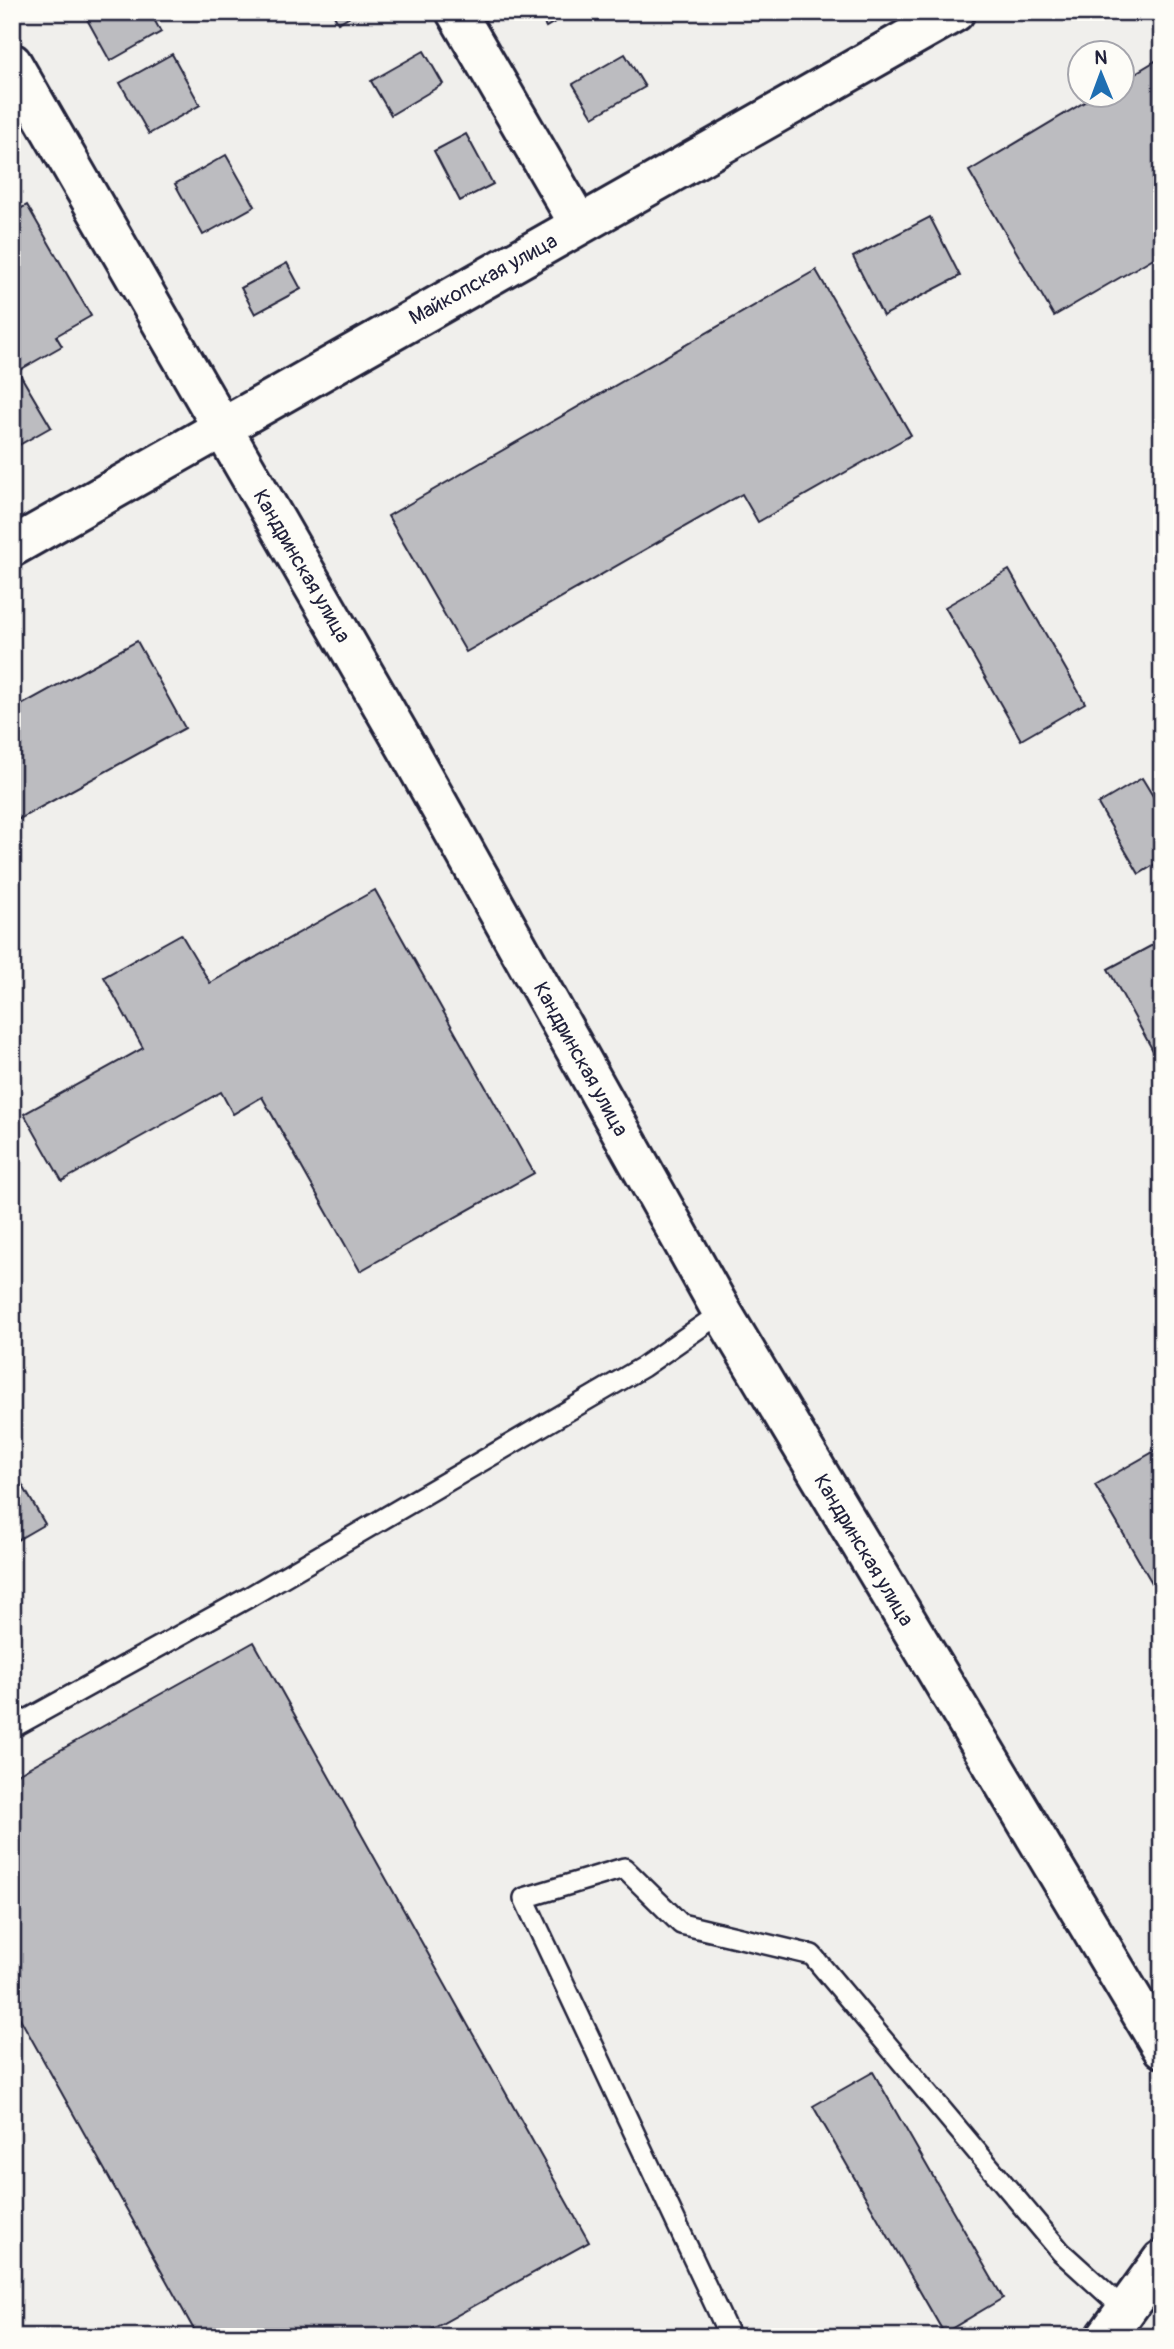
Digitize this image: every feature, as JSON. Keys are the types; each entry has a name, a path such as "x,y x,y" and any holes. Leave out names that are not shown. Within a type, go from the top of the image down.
{"street":[{"path":"456,12 579,225"},
{"name":"Майкопская улица","path":"12,547 955,12"},
{"name":"Кандринская улица","path":"12,63 408,750 722,1312 1162,2048"},
{"path":"1116,2323 1162,2260"}],"lane":[{"path":"12,1728 249,1597 607,1388 722,1312"},
{"path":"730,2337 524,1899 624,1868 681,1924 813,1955 1061,2252 1116,2323"}],"building":[{"path":"83,12 150,12 161,32 110,61"},
{"path":"332,12 357,12 338,23"},
{"path":"538,12 572,12 546,27"},
{"path":"424,51 443,84 391,115 371,81"},
{"path":"172,54 200,105 149,134 120,83"},
{"path":"625,54 645,87 593,117 573,84"},
{"path":"1162,57 1162,253 1054,316 969,171 1075,108 1136,108 1136,73"},
{"path":"466,134 493,184 460,201 434,151"},
{"path":"226,155 255,206 203,235 175,184"},
{"path":"27,205 91,316 56,336 62,346 18,371 51,427 12,449 12,213"},
{"path":"930,217 960,276 883,316 853,257"},
{"path":"287,263 301,289 255,314 241,288"},
{"path":"816,270 911,435 758,522 742,494 466,652 388,516"},
{"path":"1009,570 1085,703 1021,740 945,607"},
{"path":"137,641 185,728 12,823 12,710"},
{"path":"1142,778 1162,811 1162,860 1139,874 1098,804"},
{"path":"375,890 534,1173 360,1271 262,1097 233,1114 221,1092 62,1181 24,1114 143,1048 104,977 181,934 210,983"},
{"path":"1162,940 1162,1067 1108,969"},
{"path":"1162,1447 1162,1600 1095,1485"},
{"path":"12,1467 45,1524 12,1543"},
{"path":"254,1642 589,2242 418,2337 198,2337 12,2004 12,1777"},
{"path":"873,2072 1003,2298 944,2333 813,2106"}]}
